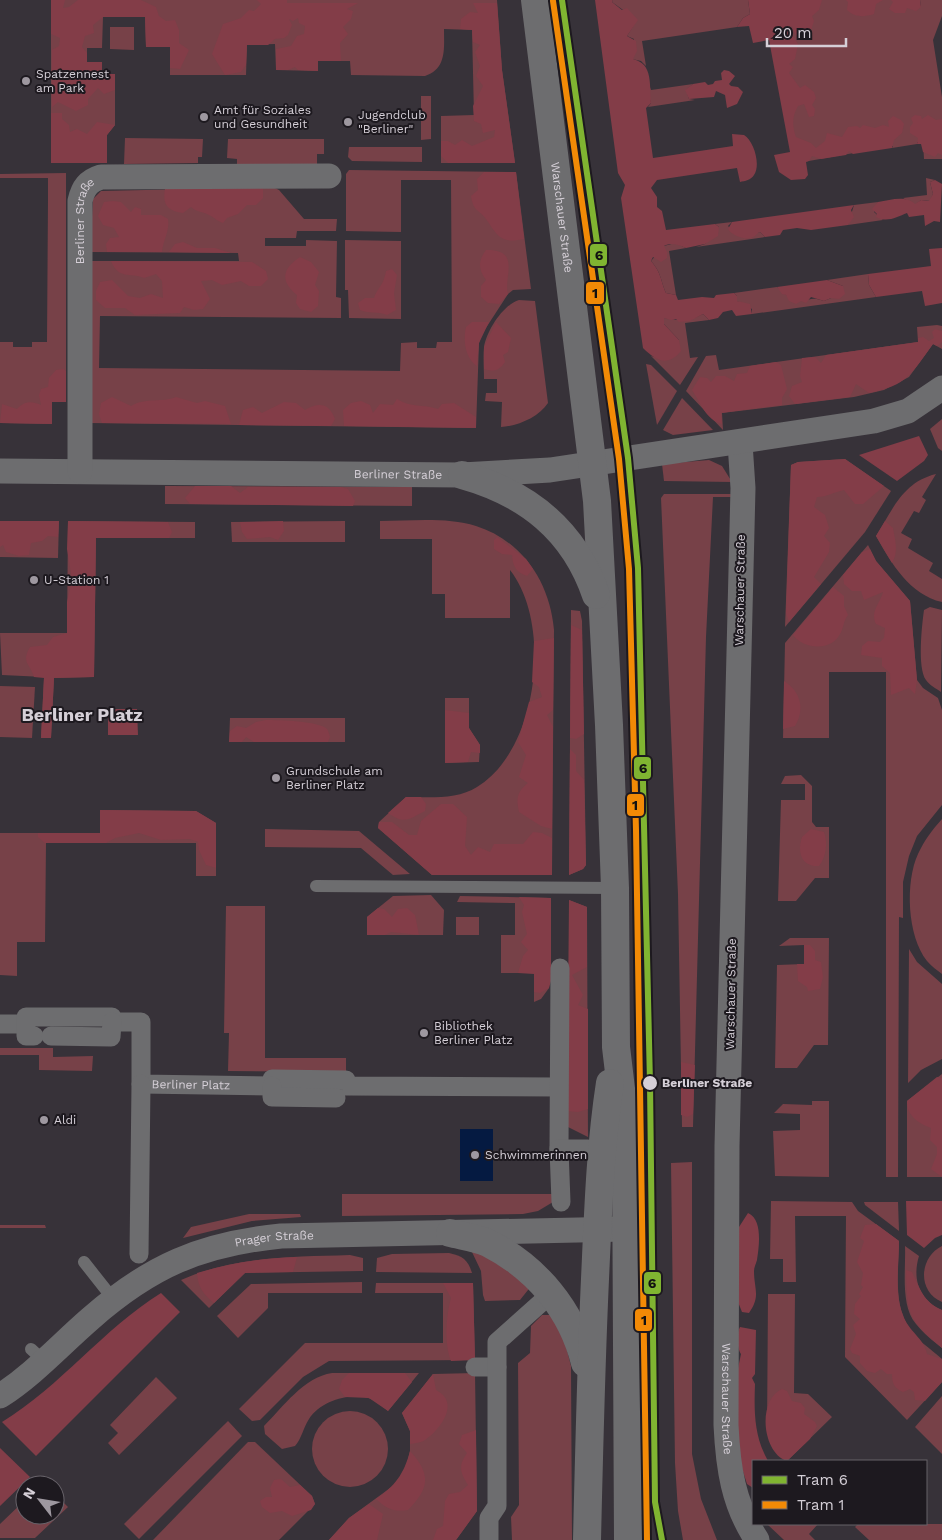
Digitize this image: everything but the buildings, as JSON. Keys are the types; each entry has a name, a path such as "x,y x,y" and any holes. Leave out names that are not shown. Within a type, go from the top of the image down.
{"street":[{"name":"Warschauer Straße","path":"535,0 598,501 615,888 616,1047 624,1114 628,1540"},
{"name":"Berliner Straße","path":"80,471 80,201 88,182 101,177 329,176"},
{"path":"593,464 874,421 908,411 942,388"},
{"name":"Warschauer Straße","path":"740,443 743,488 728,1136 726,1425 732,1488 757,1540"},
{"name":"Berliner Straße","path":"0,471 462,476 550,470 593,464"},
{"path":"462,476 488,483 512,493 549,521 577,553 589,577 603,618"},
{"path":"560,968 558,1087 561,1202"},
{"name":"Berliner Platz","path":"0,1024 37,1032 112,1037 112,1017 26,1017 37,1032"},
{"name":"Berliner Platz","path":"112,1022 141,1022 141,1084 272,1086 272,1079 346,1080 342,1094 558,1087"},
{"name":"Warschauer Straße","path":"587,1540 590,1391 601,1148 616,1047"},
{"path":"139,1254 141,1084"},
{"path":"559,1149 588,1149"},
{"path":"597,1229 625,1229"},
{"name":"Prager Straße","path":"0,1396 38,1355 165,1265 188,1255 248,1239 313,1234 597,1229"},
{"path":"450,1233 487,1243 514,1260 552,1293 569,1318 579,1339 590,1391"},
{"path":"489,1540 489,1518 497,1506 497,1342 544,1300"},
{"path":"475,1367 497,1367"}],"lane":[{"path":"316,886 615,888"},
{"path":"84,1262 114,1300"}],"shaded area":[{"path":"51,0 497,0 502,70 515,163 441,163 441,116 474,115 472,30 444,29 444,50 441,63 432,73 425,76 351,75 350,61 318,61 318,71 276,70 275,44 247,45 246,75 170,75 170,47 146,47 145,17 103,17 102,48 87,48 87,62 102,62 102,74 115,74 115,125 107,135 107,163 51,163"},
{"path":"51,0 65,0 63,8 69,7 78,0 141,0 156,7 159,16 166,21 175,20 179,30 179,43 189,50 180,69 170,68 170,47 146,47 145,17 103,17 93,25 94,33 85,36 82,47 87,53 87,62 102,62 102,74 115,74 115,90 104,94 98,88 88,99 88,105 76,111 58,102 52,107 52,50 59,46 60,38 51,34"},
{"path":"257,0 287,0 287,3 358,3 347,9 353,11 351,19 343,27 348,34 340,43 341,61 318,61 318,71 298,70 295,67 288,70 276,70 276,49 291,46 297,36 304,34 305,26 299,23 298,18 293,21 289,19 292,25 288,35 284,38 275,39 268,45 247,45 246,65 241,72 225,75 212,54 223,24 241,18 249,10 254,11 261,4"},
{"path":"595,0 613,0 612,2 622,10 627,8 638,20 627,36 636,41 637,51 633,59 644,66 649,76 651,103 646,108 653,158 733,146 732,134 744,135 748,138 757,160 756,171 753,177 746,181 740,182 737,168 657,180 651,188 657,197 657,207 662,211 666,230 715,224 719,227 718,236 705,244 686,248 670,244 664,246 667,258 661,262 653,257 651,261 659,273 666,293 676,295 678,300 702,297 714,298 716,295 734,293 737,296 737,301 750,304 752,314 736,316 732,310 723,312 718,318 709,320 703,314 690,321 679,322 676,319 664,318 664,324 679,340 681,351 667,361 657,359 643,348 621,198 625,185 618,173"},
{"path":"613,0 748,0 750,14 743,18 737,27 642,41 646,66 641,61 632,59 634,39 627,36 637,20 612,2"},
{"path":"748,0 822,0 819,10 812,16 814,21 810,33 801,37 795,34 792,26 788,28 798,44 795,59 789,64 793,67 789,73 800,88 805,85 814,92 816,98 812,105 815,109 814,116 809,117 804,104 798,106 793,121 796,137 811,143 816,148 825,141 827,133 842,137 848,127 857,126 860,128 863,125 875,128 883,125 889,127 888,121 893,116 904,124 902,133 894,140 892,148 853,154 849,151 846,155 821,159 812,156 806,162 808,175 805,179 791,180 779,172 774,155 790,152 769,40 753,43 749,26 737,27 743,18 750,14"},
{"path":"817,0 901,0 921,7 920,0 942,0 942,16 933,40 942,97 942,159 924,159 923,142 917,142 917,144 892,148 893,146 792,164 781,25"},
{"path":"846,0 883,0 876,4 874,14 857,16 847,10 848,2"},
{"path":"891,0 920,0 921,7 916,11 907,8 905,13 895,13 889,9 893,2"},
{"path":"473,3 497,3 502,70 515,163 448,163 441,156 441,141 448,141 455,145 462,140 472,146 494,137 495,130 483,133 481,124 474,121 473,106 483,86 476,76 480,66 475,52 480,45 473,42 472,30 460,29 461,19 470,12 478,13"},
{"path":"110,27 134,27 134,50 110,49"},
{"path":"724,70 729,71 735,76 729,84 738,87 743,92 737,104 727,108 725,95 716,91 714,97 689,99 685,90 693,84 705,82 708,85 722,80 721,73"},
{"path":"693,84 686,90 689,99 695,100 648,107 651,103 648,92 650,87 651,90"},
{"path":"421,96 431,96 431,139 421,140"},
{"path":"51,113 62,113 62,119 69,125 70,132 77,129 87,134 97,122 115,125 107,135 107,163 51,163"},
{"path":"915,115 921,116 922,119 928,115 936,120 942,119 942,155 938,153 935,157 923,152 921,144 917,144 918,138 910,133 910,127 913,123 911,118"},
{"path":"125,138 203,139 202,157 198,157 198,163 124,164"},
{"path":"228,139 324,139 324,154 317,154 317,164 237,165 237,159 227,158"},
{"path":"349,147 422,147 422,162 352,161 348,157"},
{"path":"349,170 516,172 531,289 513,290 508,294 482,334 479,343 476,428 89,423 90,261 239,261 238,253 90,252 93,199 101,191 273,187 279,190 304,219 337,219 336,231 297,231 296,238 265,238 265,246 306,246 306,240 337,241 336,297 341,298 341,318 100,316 99,368 400,371 401,343 417,342 417,348 436,348 437,342 452,342 451,180 401,180 401,232 346,231 346,174"},
{"path":"484,172 516,172 524,239 510,240 500,237 475,208 471,196 478,190 477,179"},
{"path":"66,173 66,402 52,402 52,424 0,423 0,342 13,342 13,347 32,347 32,342 47,342 48,178 0,178 0,174"},
{"path":"926,178 935,180 930,182 933,194 930,201 921,200 915,205 903,198 927,195"},
{"path":"935,180 942,184 940,222 934,221 925,226 924,215 909,217 907,213 896,218 880,219 876,217 877,214 872,209 878,202 898,199 911,201 915,204 921,200 929,201 933,194 930,182"},
{"path":"263,187 263,198 256,205 247,205 238,214 227,218 223,223 191,207 183,213 173,211 167,206 164,199 165,189"},
{"path":"104,202 121,202 131,212 135,207 141,209 141,215 161,215 168,219 168,228 162,252 107,252 106,244 110,238 119,237 114,228 103,225 98,216"},
{"path":"878,202 874,212 883,220 848,225 854,205"},
{"path":"854,205 851,210 854,217 848,225 811,230 797,228 783,230 780,235 765,237 760,232 750,238 736,236 728,229 732,222"},
{"path":"732,222 728,226 740,236 760,232 765,237 696,247 705,244 719,227 715,224"},
{"path":"345,240 401,241 401,319 349,318 348,290 345,290"},
{"path":"183,242 197,248 215,248 231,253 169,252 175,244"},
{"path":"675,243 686,248 669,251 676,295 666,293 659,273 651,261 664,246"},
{"path":"942,248 942,303 925,306 922,291 876,297 869,285 868,274 931,266 929,249"},
{"path":"486,250 504,254 509,266 508,294 499,304 488,303 481,297 481,286 486,280 480,269 480,261"},
{"path":"300,257 311,262 319,272 315,285 319,291 318,306 311,312 300,309 296,303 297,295 288,285 285,275 290,266"},
{"path":"111,261 252,262 266,271 268,279 261,286 249,286 241,281 222,285 212,280 201,281 210,299 203,309 194,310 184,307 180,313 135,315 125,308 105,308 96,300 96,291 100,282 112,280 128,296 140,298 151,294 163,298 162,281 156,274 144,278 121,273 117,271"},
{"path":"392,269 397,275 394,293 396,310 387,315 360,310 358,303 365,298 374,298 384,280 386,271"},
{"path":"868,274 869,285 876,297 752,314 752,309 737,301 737,296 734,293 777,287 784,294 794,299 824,301 831,298 843,286 827,280"},
{"path":"827,280 843,286 845,294 839,299 831,298 824,301 811,297 806,303 801,301 796,304 789,301 786,295 782,294 777,287"},
{"path":"519,300 535,301 548,403 539,413 528,420 501,427 502,402 485,401 486,393 497,393 497,379 484,379 484,347 488,333 497,319 507,307"},
{"path":"703,314 709,320 685,323 690,358 698,357 680,385 651,356 655,357 679,340 664,324 664,318 687,320"},
{"path":"472,322 489,322 479,343 477,366 467,354 465,343 466,327"},
{"path":"496,322 511,338 508,352 503,355 505,362 501,367 496,370 484,369 484,347"},
{"path":"942,326 942,349 933,344 909,377 884,390 854,397 722,413 723,430 686,391 706,356 716,355 719,370 918,342 917,327"},
{"path":"935,329 942,331 942,342 937,346 933,344 913,371 901,382 869,393 856,384 850,397 795,404 789,396 792,386 802,382 800,376 802,358 815,357 821,363 826,355 918,342 918,338 923,337 929,341 934,338 932,332"},
{"path":"776,362 781,365 787,389 782,398 782,405 721,413 722,424 716,422 708,415 692,390 700,377 707,378 711,382 716,376 725,376 734,381 737,374 747,373 750,366"},
{"path":"646,364 651,365 677,391 657,425"},
{"path":"63,369 66,371 66,402 52,402 52,424 0,423 2,404 17,409 28,402 41,405 39,395 41,389 48,387 49,378 56,370"},
{"path":"112,397 131,406 142,402 176,397 197,403 205,401 225,406 231,424 102,423 99,414 101,403"},
{"path":"682,398 713,430 673,435 663,430"},
{"path":"397,399 407,404 438,409 442,404 454,403 476,417 476,428 344,426 343,410 351,403 361,401 370,405 373,413 380,404 393,405"},
{"path":"284,402 296,403 305,410 319,405 327,407 335,419 331,426 239,425 243,410 253,407 262,413"},
{"path":"942,419 942,451 938,448 930,429"},
{"path":"919,436 928,455 924,461 897,481 859,455"},
{"path":"845,459 891,491 865,532 785,627 791,465 798,462"},
{"path":"845,459 884,486 863,504 855,504 844,490 817,497 814,507 825,515 829,528 824,536 830,543 829,552 814,577 821,584 789,622 786,613 791,465 798,462"},
{"path":"709,460 722,466 732,482 664,481 662,464"},
{"path":"936,474 922,497 926,500 919,513 914,511 901,533 912,539 908,548 933,563 929,571 942,579 942,602 920,593 911,585 895,567 876,536 907,490 915,483"},
{"path":"165,486 412,487 412,506 165,504"},
{"path":"195,486 231,486 240,493 248,487 341,487 348,489 355,501 353,506 190,504 185,498"},
{"path":"664,494 734,494 734,497 713,497 706,637 693,1127 682,1127 678,894 661,498"},
{"path":"441,520 476,526 493,533 507,542 520,553 540,580 547,596 554,630 552,875 432,875 378,828 379,822 406,797 442,797 461,794 477,787 498,769 514,745 526,717 535,653 532,622 523,594 510,570 510,618 445,618 445,594 432,594 432,539 380,539 380,521"},
{"path":"0,521 59,521 58,558 0,557"},
{"path":"0,521 59,521 58,537 48,536 42,541 31,543 29,555 19,556 6,552 3,545 0,547"},
{"path":"68,521 195,522 195,538 96,538 94,677 54,678 51,738 41,738 44,677 2,675 0,633 67,633"},
{"path":"68,521 168,522 172,532 169,538 96,538 94,677 54,678 51,738 41,738 44,678 34,677 27,663 26,656 30,647 47,645 53,637 67,633 67,602 72,580 67,549"},
{"path":"283,521 284,531 278,540 270,537 247,539 242,532 240,522"},
{"path":"345,521 345,542 232,542 231,522"},
{"path":"885,521 893,528 895,537 896,550 892,563 876,536"},
{"path":"497,537 526,559 533,569 527,576 516,569 512,555 502,554 494,549 494,540"},
{"path":"868,545 876,561 910,601 917,680 923,688 938,698 942,710 942,805 917,836 909,856 903,882 903,918 899,917 898,1177 886,1177 886,672 829,672 829,738 783,738 785,643"},
{"path":"870,549 876,561 910,601 917,680 915,694 909,688 891,695 890,673 882,666 882,658 861,655 862,646 868,641 880,642 884,638 885,628 876,624 874,619 876,608 883,592 864,600 861,591 852,591 844,584 843,575 862,552"},
{"path":"833,587 844,596 844,606 848,615 841,632 836,640 824,646 810,646 803,643 793,635"},
{"path":"930,607 942,610 941,692 927,682 923,674 922,625 924,610"},
{"path":"571,610 580,611 582,621 586,865 583,869 569,875"},
{"path":"571,625 582,630 584,734 576,739 570,738"},
{"path":"554,638 553,710 547,715 553,727 552,829 541,826 519,812 518,796 528,783 519,777 526,755 518,742 529,702 542,697 539,687 532,682 534,641"},
{"path":"784,681 790,685 798,696 800,713 795,726 783,729"},
{"path":"0,686 35,687 32,738 0,737"},
{"path":"445,698 469,698 469,728 480,745 479,762 445,763"},
{"path":"108,709 137,709 138,735 108,735"},
{"path":"445,710 469,713 469,728 480,745 480,753 471,752 468,762 445,763"},
{"path":"230,718 345,718 345,742 229,742"},
{"path":"266,720 298,721 316,724 327,729 330,737 328,742 254,742 246,737 242,742 229,742 230,731 237,726 246,728 256,722"},
{"path":"570,749 576,755 576,771 584,780 586,865 583,869 569,875"},
{"path":"801,775 812,786 812,822 816,827 829,827 829,878 815,878 796,901 778,901 781,800 805,800 805,784 781,784 785,776"},
{"path":"406,797 421,797 426,804 425,811 403,820 388,813"},
{"path":"441,804 453,804 467,817 465,846 471,855 478,847 490,852 494,844 523,844 533,832 542,833 552,838 552,875 432,875 378,828 379,822 392,822 409,835 417,835 421,821"},
{"path":"100,810 196,811 216,823 216,876 196,876 196,843 46,843 45,942 17,942 17,976 0,975 0,833 100,833"},
{"path":"100,810 196,811 216,823 216,868 206,865 199,850 198,842 190,839 161,840 139,833 115,838 106,843 45,843 38,837 38,833 100,833"},
{"path":"942,819 942,974 929,963 920,950 915,938 910,909 910,894 911,879 918,854"},
{"path":"265,829 359,831 410,874 393,875 361,848 265,847"},
{"path":"811,829 824,832 825,836 825,854 819,866 808,864 800,853 802,837"},
{"path":"431,895 444,910 443,935 367,935 367,917 393,896"},
{"path":"460,896 551,898 549,988 541,999 534,1002 534,973 501,973 501,935 515,935 515,903 457,902"},
{"path":"519,897 551,898 551,981 549,988 540,993 534,992 534,974 518,973 523,956 528,950 521,942 527,934 522,912 524,905"},
{"path":"569,900 587,907 588,1137 562,1124 569,1099"},
{"path":"569,900 587,907 587,967 572,975 583,995 578,1005 588,1009 588,1109 578,1112 567,1111"},
{"path":"226,906 265,906 265,1058 346,1058 346,1072 228,1071 229,1033 224,1033"},
{"path":"378,908 384,909 392,917 398,909 407,908 415,915 419,935 391,932 385,935 367,935 367,917"},
{"path":"456,917 479,917 479,935 456,935"},
{"path":"790,938 829,938 828,1045 814,1045 797,1068 775,1068 777,965 804,964 804,945 779,946"},
{"path":"804,945 810,945 815,951 815,960 821,962 823,977 820,989 808,991 807,987 798,981 797,964 804,964"},
{"path":"909,949 917,962 942,984 942,1059 921,1070 908,1083"},
{"path":"0,1048 53,1048 53,1057 93,1056 92,1071 39,1070 39,1055 0,1055"},
{"path":"681,1062 695,1065 693,1114 687,1117 681,1115"},
{"path":"942,1074 942,1177 907,1177 907,1101"},
{"path":"937,1077 942,1078 942,1177 931,1169 937,1154 937,1147 930,1140 931,1128 914,1118 907,1106 907,1101"},
{"path":"812,1101 829,1101 829,1177 775,1176 773,1131 800,1130 800,1114 774,1113 783,1104 812,1105"},
{"path":"692,1162 692,1454 701,1499 717,1540 683,1540 678,1511 675,1463 671,1163"},
{"path":"342,1194 553,1194 553,1202 538,1211 523,1214 342,1216"},
{"path":"771,1201 852,1202 858,1211 899,1241 898,1285 903,1317 915,1335 942,1359 942,1382 907,1420 845,1357 846,1216 795,1216 796,1282 783,1282 783,1259 770,1259"},
{"path":"906,1201 942,1201 942,1235 935,1238 924,1248 907,1235"},
{"path":"864,1202 898,1202 899,1231 865,1205"},
{"path":"748,1213 756,1221 759,1234 754,1271 756,1297 749,1313 742,1312 738,1302 739,1227"},
{"path":"249,1214 300,1214 301,1217 252,1221 183,1238 191,1227"},
{"path":"876,1224 899,1241 898,1288 900,1306 905,1321 923,1343 927,1354 942,1359 942,1382 925,1401 915,1400 914,1392 910,1389 903,1392 897,1389 893,1383 892,1374 887,1374 881,1369 875,1373 867,1371 860,1363 860,1356 852,1353 850,1349 856,1334 853,1325 860,1319 854,1314 855,1304 861,1296 859,1294 863,1287 861,1285 863,1273 857,1262 864,1241 860,1238 865,1225"},
{"path":"0,1225 45,1225 46,1228 0,1228"},
{"path":"646,1237 649,1515 640,1514 636,1238"},
{"path":"905,1246 919,1256 916,1273 919,1288 923,1295 934,1306 942,1310 942,1348 928,1337 911,1316 905,1287"},
{"path":"942,1246 942,1302 928,1291 924,1274 929,1258 934,1251"},
{"path":"474,1249 532,1285 520,1300 485,1301 481,1271 472,1252"},
{"path":"449,1253 464,1259 472,1273 376,1272 377,1258 392,1254"},
{"path":"350,1255 363,1258 363,1271 245,1273 209,1308 181,1280 201,1272 243,1262 285,1257"},
{"path":"297,1257 293,1272 245,1273 214,1303 200,1286 197,1273 234,1264"},
{"path":"906,1270 912,1272 926,1299 942,1310 942,1348 922,1330 912,1315 907,1297"},
{"path":"362,1282 362,1293 268,1293 268,1308 238,1338 217,1316 251,1284"},
{"path":"376,1283 473,1283 475,1360 329,1361 303,1377 260,1420 252,1421 239,1409 305,1343 443,1343 443,1293 375,1293"},
{"path":"443,1283 473,1283 475,1360 451,1361 447,1346 447,1330 451,1298"},
{"path":"161,1293 180,1312 36,1456 2,1422 44,1392 120,1323"},
{"path":"768,1294 795,1294 794,1393 808,1394 832,1417 788,1460 778,1454 767,1432"},
{"path":"542,1315 555,1315 560,1322 571,1366 572,1540 512,1540 511,1517 519,1505 518,1363 530,1353 531,1326"},
{"path":"740,1327 756,1330 755,1374 752,1378 755,1384 755,1414 757,1433 767,1460 752,1460 752,1487 747,1484 738,1456 737,1373 741,1354 738,1341"},
{"path":"332,1373 419,1373 388,1411 368,1398 360,1397 336,1400 320,1407 307,1422 295,1446 282,1449 265,1434 264,1426 303,1387 312,1380"},
{"path":"349,1373 405,1373 412,1382 388,1411 369,1398 345,1397 339,1389 342,1380"},
{"path":"475,1373 477,1511 456,1540 329,1540 349,1518 397,1483 406,1467 410,1451 410,1431 402,1413 433,1374"},
{"path":"433,1374 436,1390 447,1401 446,1415 437,1429 425,1440 410,1444 410,1431 402,1413"},
{"path":"156,1377 177,1398 119,1455 108,1443 118,1433 110,1425"},
{"path":"782,1389 787,1391 792,1401 801,1403 805,1408 804,1414 815,1422 817,1426 810,1439 788,1460 779,1456 772,1448 768,1438 766,1415 774,1395"},
{"path":"942,1396 942,1454 915,1427"},
{"path":"343,1411 357,1411 371,1417 382,1428 388,1442 385,1464 377,1476 357,1487 343,1487 329,1481 318,1470 312,1456 312,1442 318,1428 329,1417"},
{"path":"228,1421 242,1436 139,1539 124,1524"},
{"path":"476,1430 477,1511 456,1540 433,1540 437,1529 443,1526 445,1501 449,1494 460,1492 468,1485 461,1469 462,1462 467,1453 459,1444 462,1435"},
{"path":"248,1442 255,1442 312,1496 315,1504 279,1540 153,1540"},
{"path":"0,1448 28,1475 15,1475 15,1492 0,1506"},
{"path":"410,1451 422,1467 425,1481 424,1488 421,1495 408,1510 398,1511 391,1509 376,1499 398,1479"},
{"path":"281,1479 290,1487 300,1485 312,1496 315,1504 311,1510 292,1516 282,1511 270,1513 262,1507 260,1501 266,1497 272,1497 270,1488 274,1480"},
{"path":"369,1504 383,1514 377,1540 329,1540 349,1518"},
{"path":"15,1510 15,1525 49,1525 35,1538 0,1538 0,1524"},
{"path":"942,1524 942,1540 869,1540 855,1527 857,1525"},
{"path":"768,1525 817,1525 809,1534 815,1540 784,1540"}],"water":[{"name":"Schwimmerinnen","path":"460,1129 493,1129 493,1181 460,1181"}],"tram line":[{"name":"6","path":"562,0 628,458 638,568 650,1083 655,1502 662,1540"},
{"name":"1","path":"553,1 619,459 629,569 636,830 647,1540"}],"place":[{"name":"Spatzennest am Park","path":"26,81"},
{"name":"Amt für Soziales und Gesundheit","path":"204,117"},
{"name":"Jugendclub \"Berliner\"","path":"348,122"},
{"name":"U-Station 1","path":"34,580"},
{"name":"Grundschule am Berliner Platz","path":"276,778"},
{"name":"Bibliothek Berliner Platz","path":"424,1033"},
{"name":"Berliner Straße","path":"650,1083"},
{"name":"Aldi","path":"44,1120"},
{"name":"Schwimmerinnen","path":"475,1155"}],"district":[{"name":"Berliner Platz","path":"82,714"}]}
